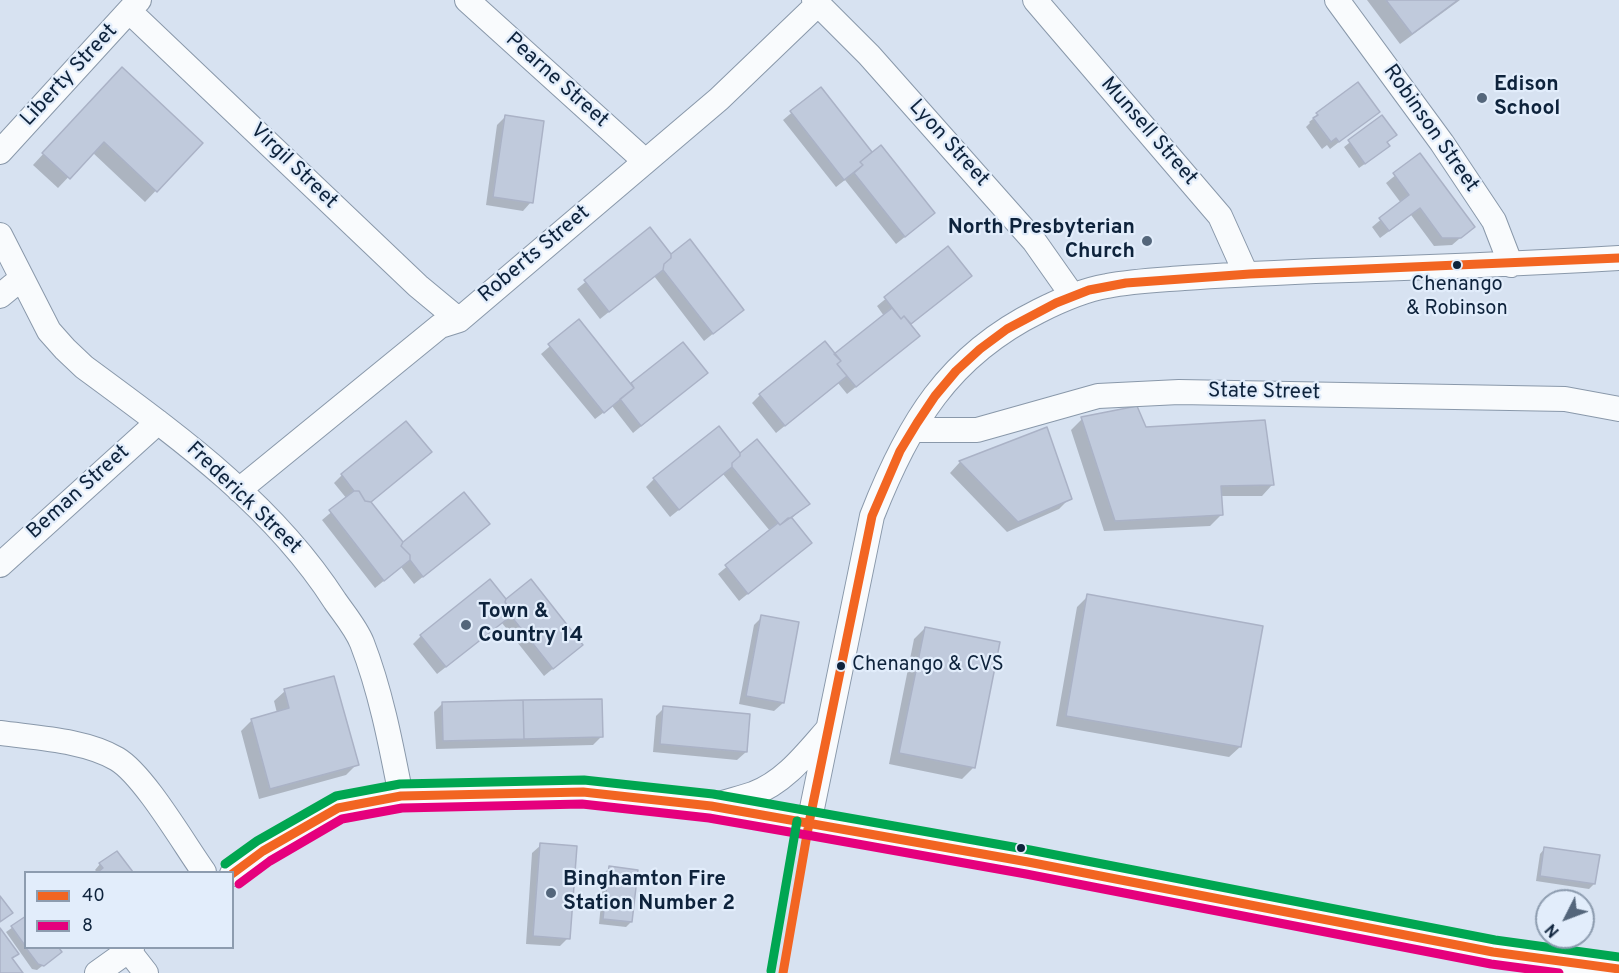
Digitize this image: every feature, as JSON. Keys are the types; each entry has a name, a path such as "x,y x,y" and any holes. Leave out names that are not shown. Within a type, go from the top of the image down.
{"street":[{"name":"Pearne Street","path":"467,0 645,161"},
{"name":"Munsell Street","path":"1035,0 1220,216 1246,273"},
{"name":"Robinson Street","path":"1337,0 1442,143 1494,222 1511,265"},
{"name":"Roberts Street","path":"239,490 440,326 459,320 719,99 816,2"},
{"name":"Lyon Street","path":"816,2 869,55 1034,241 1072,295"},
{"name":"Liberty Street","path":"0,152 134,5"},
{"name":"Virgil Street","path":"134,5 418,286 459,320"},
{"path":"0,235 22,278 0,296"},
{"path":"809,823 872,516 887,478 923,411 949,377 977,350 1015,323 1072,295 1139,281 1246,273 1511,265 1619,258"},
{"name":"Frederick Street","path":"22,278 49,330 65,349 84,367 212,464 275,525 318,574 361,640 385,717 401,796"},
{"name":"State Street","path":"913,430 977,430 1098,396 1179,392 1564,399 1619,409"},
{"name":"Beman Street","path":"0,565 158,422"},
{"path":"711,806 753,794 776,782 801,760 830,727"},
{"path":"0,733 64,742 99,750 119,760 139,779 203,871"},
{"path":"234,873 263,851 338,808 401,796 583,792 711,806 1028,862 1493,952 1619,969"},
{"path":"97,973 130,949 146,973"}],"building":[{"path":"1386,0 1458,0 1412,34"},
{"path":"122,67 203,143 157,192 104,142 70,179 42,153"},
{"path":"1358,82 1380,112 1339,142 1336,138 1331,142 1313,118 1318,115 1316,113"},
{"path":"821,87 872,152 860,162 863,165 844,180 790,111"},
{"path":"505,115 544,121 533,203 493,197"},
{"path":"1382,115 1397,135 1387,142 1390,146 1365,164 1348,140"},
{"path":"881,145 935,213 905,237 854,173 863,165 860,162"},
{"path":"1420,153 1475,227 1461,238 1442,238 1420,208 1389,231 1379,218 1409,195 1393,173"},
{"path":"650,227 671,254 671,258 664,264 663,270 609,312 584,280"},
{"path":"690,239 744,310 713,334 663,270 671,254"},
{"path":"948,246 972,276 911,324 904,316 901,319 884,297"},
{"path":"892,308 901,319 904,316 920,336 856,387 837,364 841,361 834,354"},
{"path":"579,319 634,388 604,413 548,344"},
{"path":"825,341 841,361 837,364 847,376 785,426 759,394"},
{"path":"683,342 708,373 641,426 620,399 634,388 631,383"},
{"path":"1137,406 1146,427 1265,420 1274,485 1221,486 1223,515 1115,521 1081,417"},
{"path":"406,421 432,452 371,502 365,501 359,491 354,491 341,474"},
{"path":"719,426 740,456 732,463 732,467 679,510 653,478"},
{"path":"1047,427 1072,499 1018,522 959,461"},
{"path":"757,439 810,504 780,525 732,467 732,463 740,456 740,453"},
{"path":"354,491 359,491 365,501 371,502 403,542 401,546 410,555 410,560 384,581 329,510"},
{"path":"464,492 490,524 423,577 410,560 410,555 401,546"},
{"path":"788,518 792,518 812,543 748,594 725,565 778,523 780,525"},
{"name":"Town & Country 14","path":"490,579 506,599 505,602 511,611 511,616 446,667 420,635"},
{"path":"531,579 583,645 553,669 511,616 511,611 505,602"},
{"path":"1087,594 1263,626 1241,747 1066,716"},
{"path":"761,615 799,622 784,703 746,696"},
{"path":"925,627 1000,642 975,768 899,753"},
{"path":"334,676 359,765 270,789 251,719 289,708 284,689"},
{"path":"602,699 603,737 524,739 523,700"},
{"path":"523,700 524,739 443,741 442,702"},
{"path":"663,706 750,714 747,752 660,744"},
{"path":"540,843 577,846 570,939 533,936"},
{"path":"1544,847 1600,855 1595,884 1540,876"},
{"path":"117,851 132,871 99,871 103,868 99,863"},
{"path":"609,866 638,870 632,922 603,919"},
{"path":"0,896 13,913 0,922"},
{"path":"24,917 24,944 11,926"},
{"path":"0,928 19,954 12,958 23,973 0,973"},
{"path":"27,949 60,949 62,952 44,966 38,964"}],"transit line":[{"name":"40","path":"783,973 809,823 872,516 900,451 917,423 935,396 956,371 980,349 1007,329 1056,303 1089,290 1126,283 1250,274 1619,258"},
{"path":"225,864 257,841 336,796 400,784 584,780 713,794 1030,850 1495,940 1619,957"},
{"name":"40","path":"234,873 263,851 338,808 401,796 583,792 711,806 1028,862 1493,952 1619,969"},
{"name":"8","path":"239,884 270,861 342,819 402,808 582,804 709,818 1026,874 1491,964 1559,973"},
{"path":"771,971 797,821"}],"place":[{"name":"Edison School","path":"1482,98"},
{"name":"North Presbyterian Church","path":"1147,241"},
{"name":"Chenango & Robinson","path":"1457,265"},
{"name":"Town & Country 14","path":"466,625"},
{"name":"Chenango & CVS","path":"841,666"},
{"name":"Binghamton Fire Station Number 2","path":"551,893"}]}
